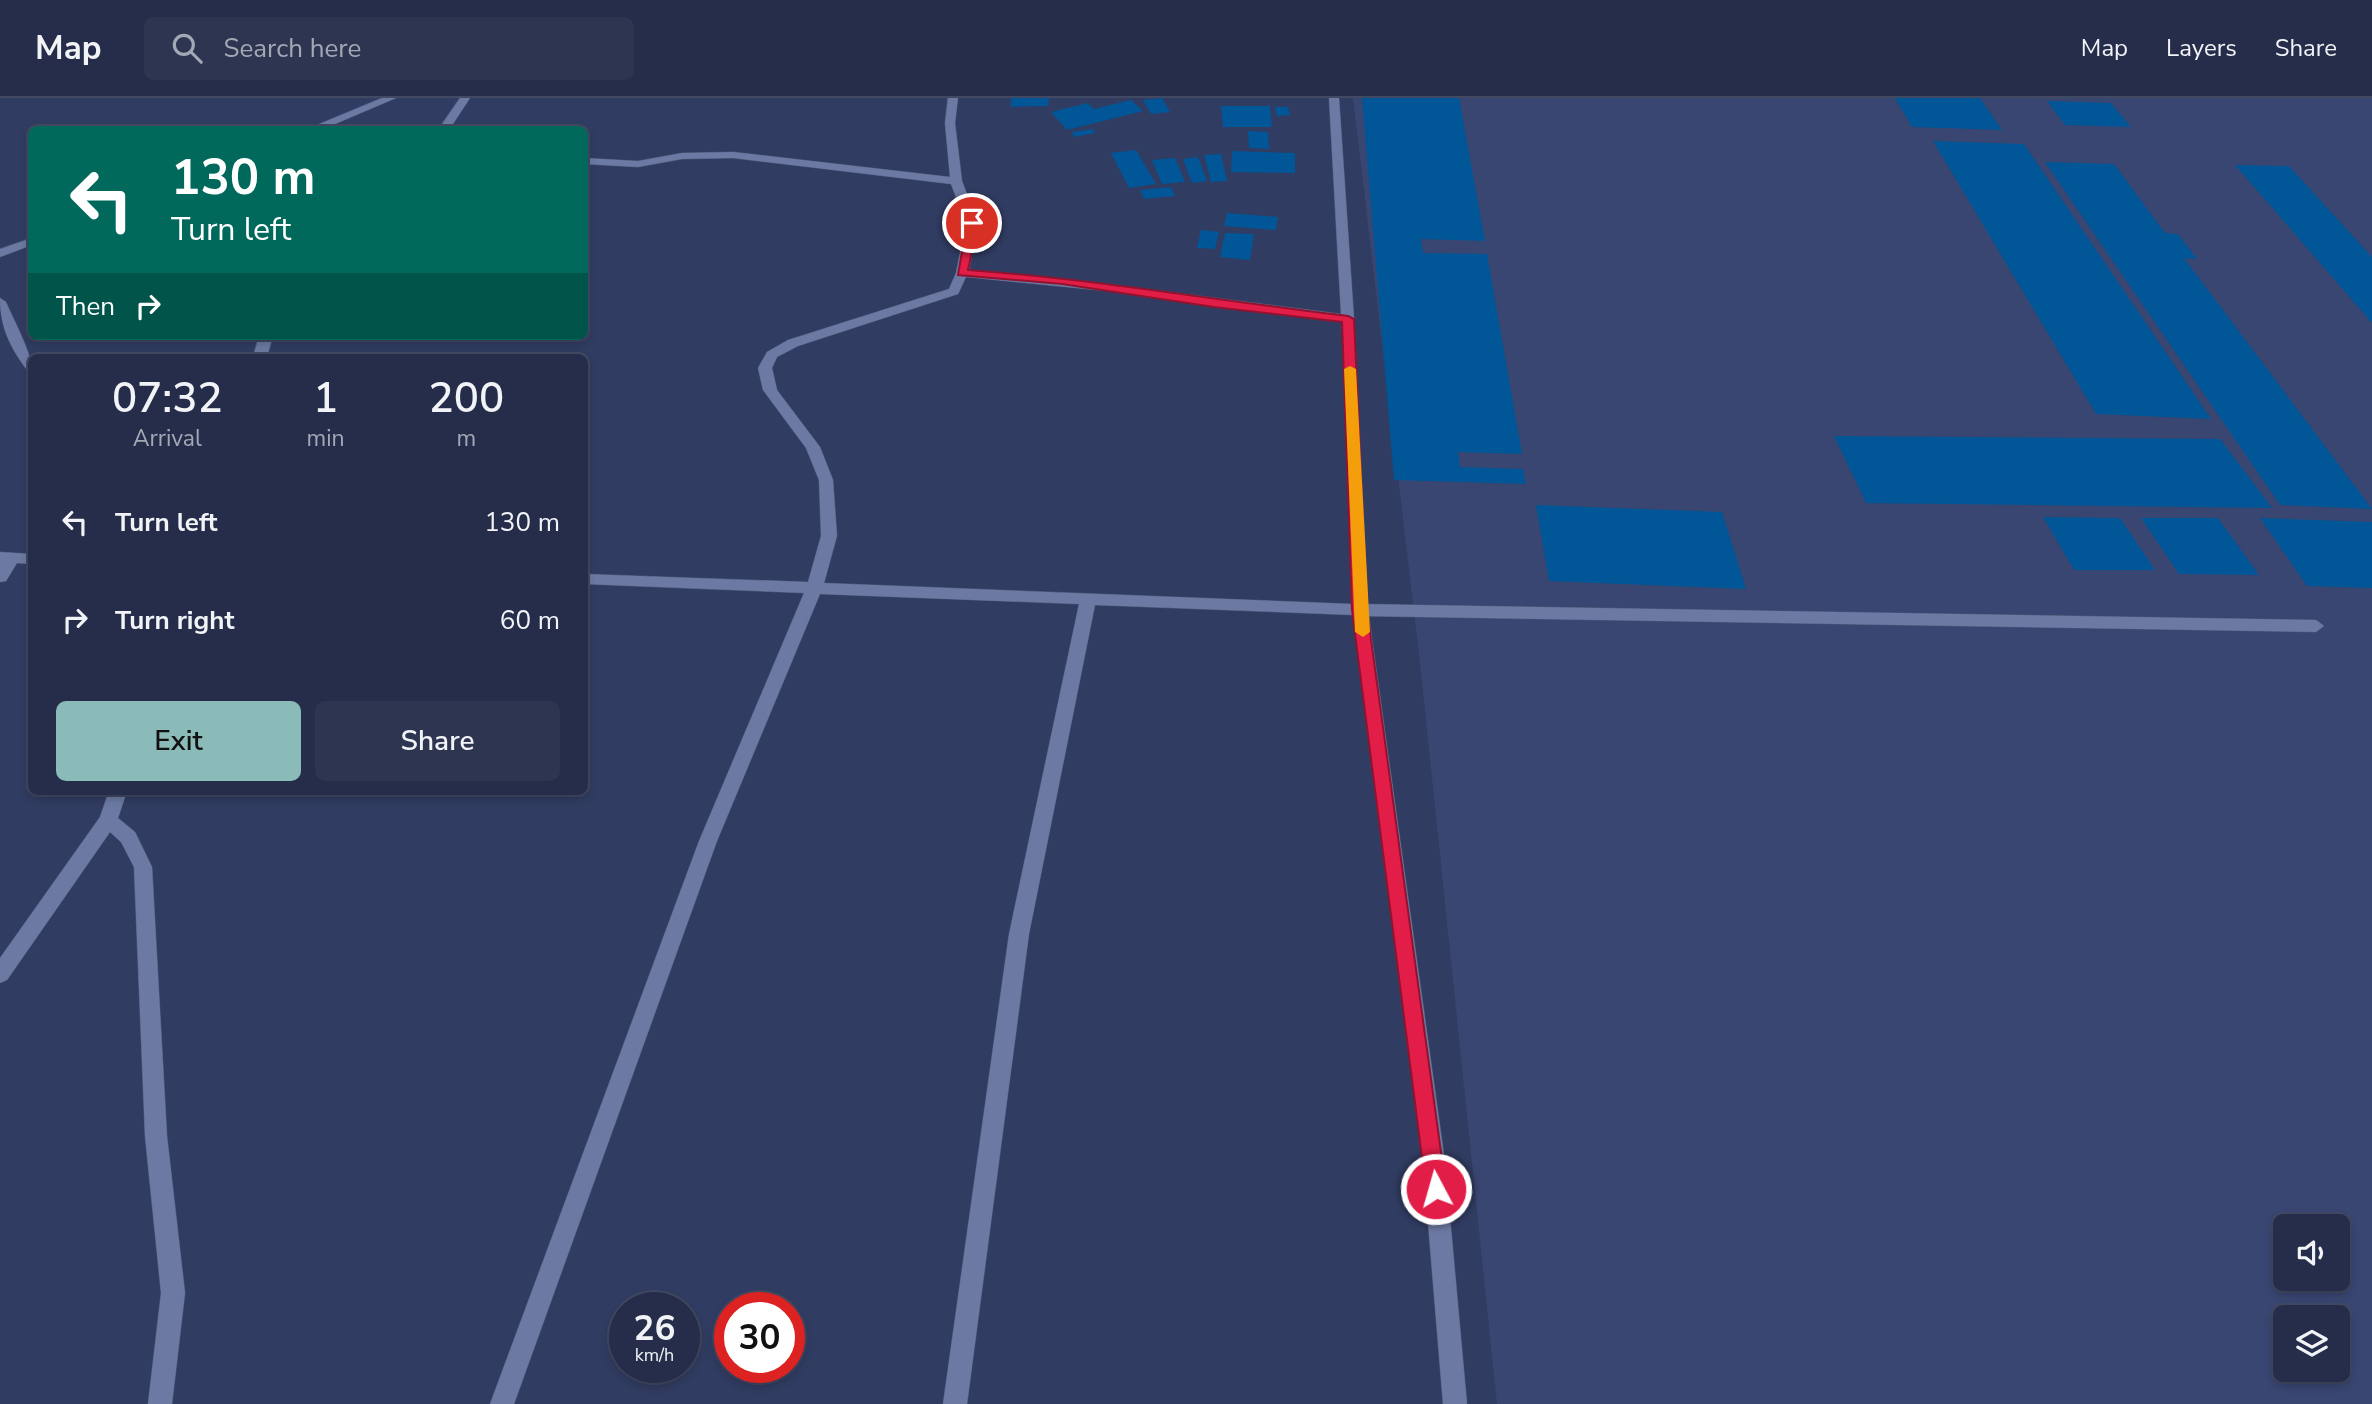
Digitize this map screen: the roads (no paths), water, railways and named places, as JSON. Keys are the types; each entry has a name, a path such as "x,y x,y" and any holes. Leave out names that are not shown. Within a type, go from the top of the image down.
{"street":[{"path":"320,126 391,98"},
{"path":"446,126 465,98"},
{"path":"502,1404 708,841 815,587 829,536 826,480 813,447 769,390 765,368 772,355 793,343 954,291 962,273 972,223 956,181 950,123 953,98"},
{"path":"1334,98 1348,319 1360,610 1434,1162 1455,1404"},
{"path":"588,161 638,164 682,156 733,155 956,181"},
{"path":"0,253 28,243"},
{"path":"962,273 1062,280 1214,304 1348,319"},
{"path":"0,302 18,347 28,361"},
{"path":"0,577 6,558 28,559"},
{"path":"588,579 1360,610 2316,626"},
{"path":"955,1404 1019,934 1088,600"},
{"path":"0,974 107,820 116,795"},
{"path":"107,820 128,836 142,867 156,1136 173,1293 160,1404"}]}
